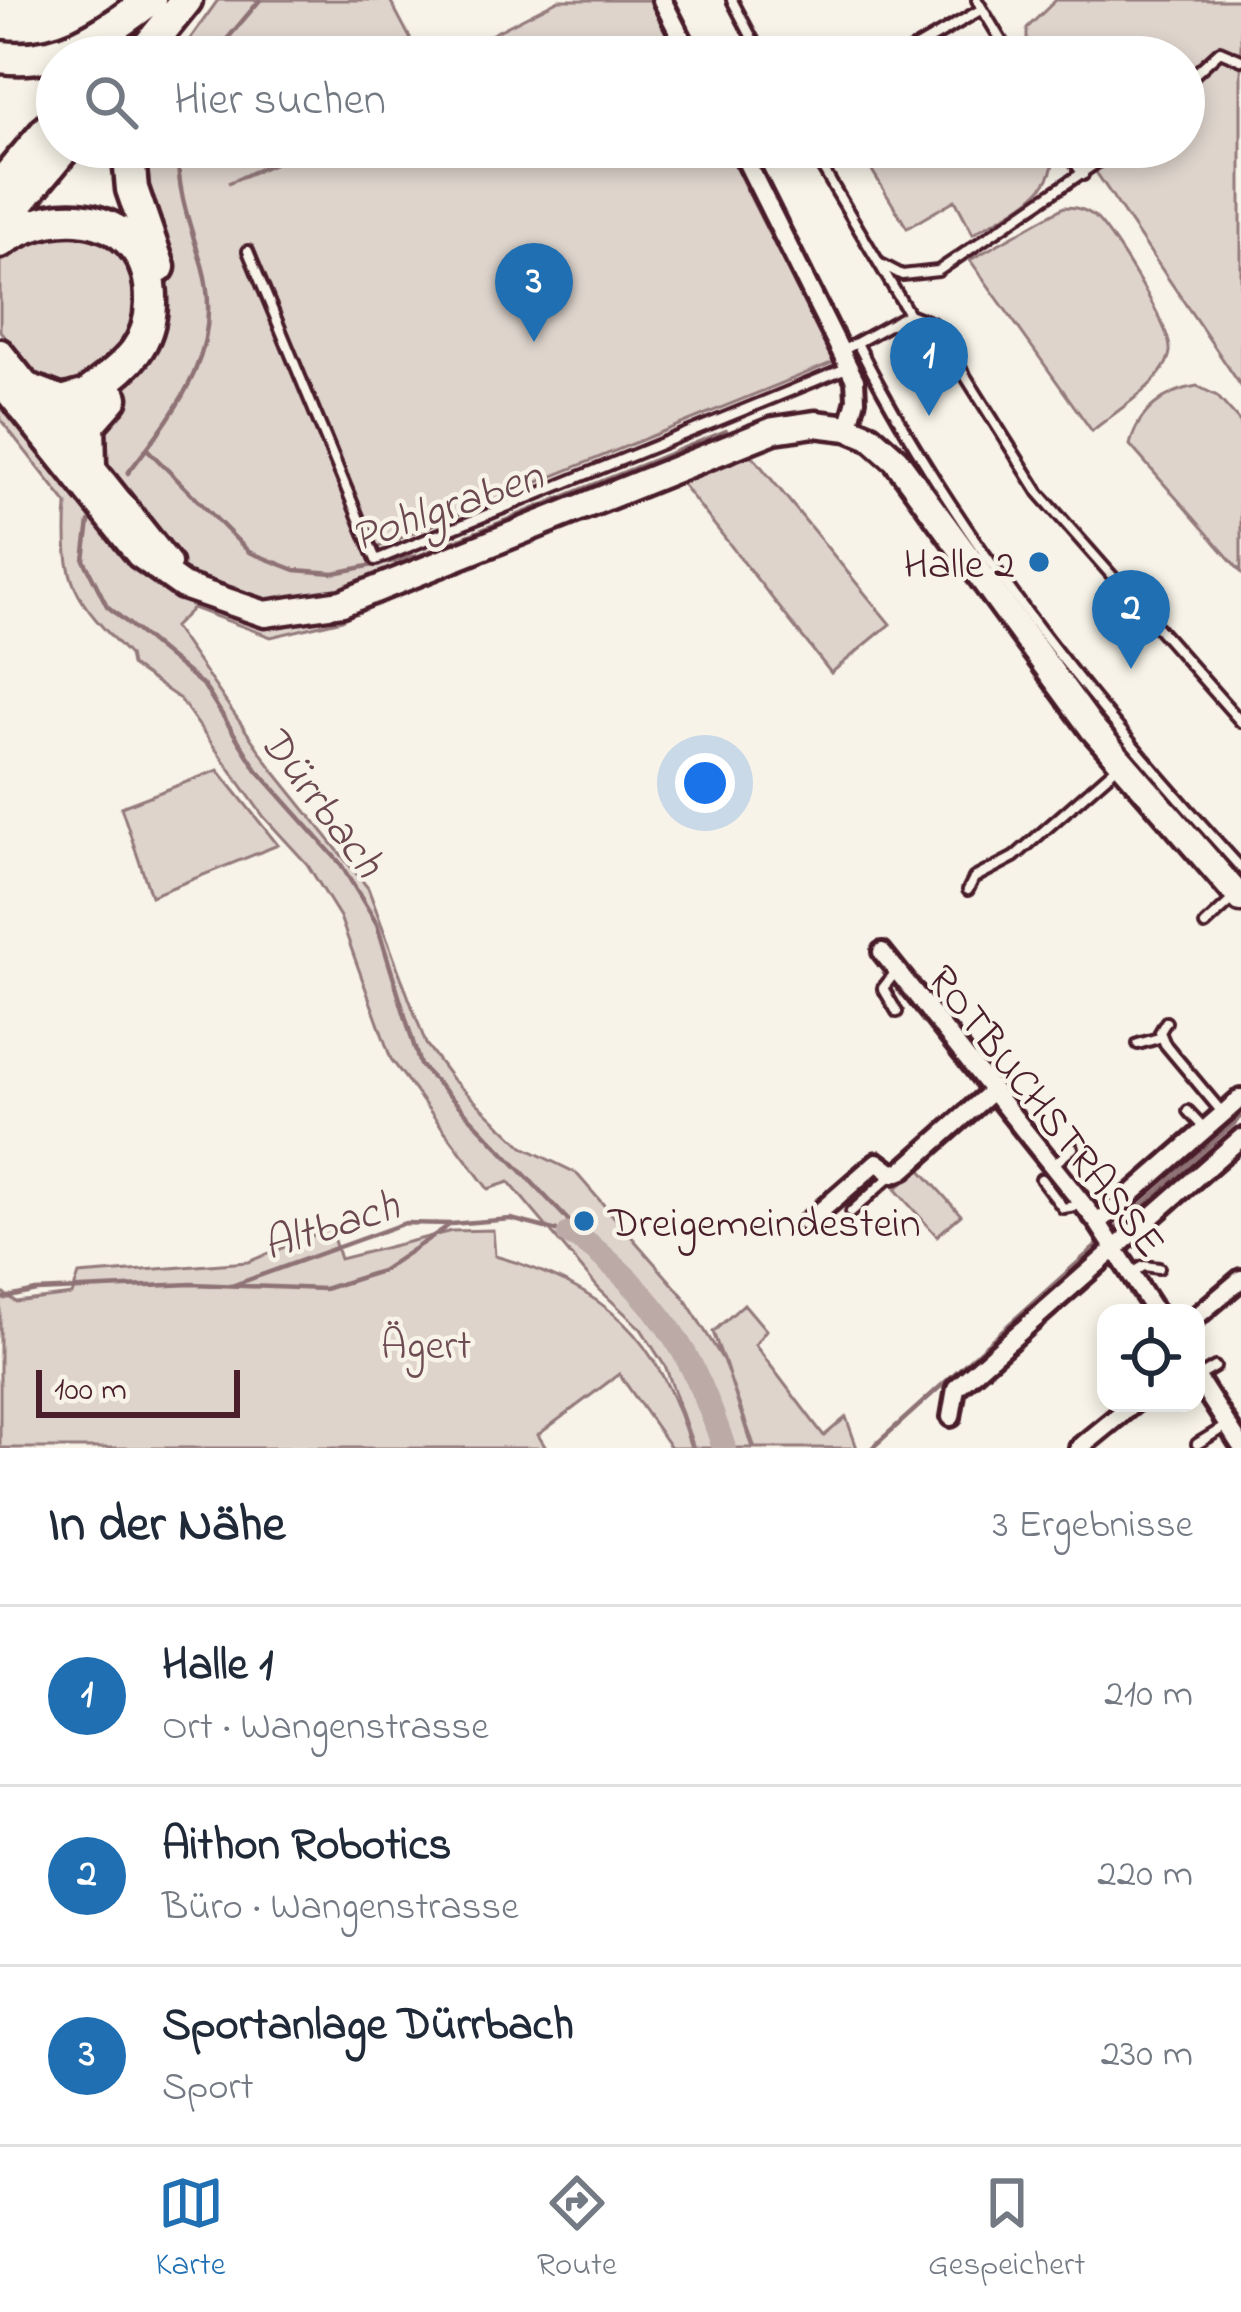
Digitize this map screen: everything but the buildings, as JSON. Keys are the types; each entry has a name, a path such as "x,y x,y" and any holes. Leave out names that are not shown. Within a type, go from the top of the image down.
{"highway":[{"path":"125,36 153,0"},
{"path":"97,36 153,0"},
{"path":"158,36 189,0"},
{"path":"168,36 189,0"},
{"path":"0,57 36,58"},
{"path":"0,186 36,144"},
{"path":"0,225 48,168"},
{"path":"61,428 143,368 164,324 164,288 132,190 130,168"},
{"path":"0,242 40,220 74,216 107,226 136,253 149,286 148,325 133,357 95,402 77,465"},
{"path":"14,390 62,402 95,402"}],"main road":[{"path":"0,352 14,390 160,554 201,592 265,614 342,603 738,442 798,425 848,428 870,437 896,460 1120,764 1239,897"},
{"path":"14,390 61,428 77,465"}],"street":[{"path":"662,0 681,36"},
{"path":"750,168 849,354 857,389 848,428"},
{"name":"ROTBUCHSTRASSE","path":"882,952 975,1066 1046,1172 1083,1204 1150,1304"},
{"path":"807,1223 877,1162 893,1174 991,1092"},
{"path":"951,1417 956,1388 1082,1285 1106,1236 1205,1129 1241,1098"},
{"path":"1106,1236 1238,1147"},
{"path":"1205,1308 1234,1277"},
{"path":"1205,1390 1241,1446"},
{"path":"1088,1445 1113,1431 1127,1412"}],"lane":[{"path":"732,0 751,36"},
{"path":"932,36 980,5 998,36"},
{"path":"1205,65 1220,51 1241,60"},
{"path":"822,168 909,314 932,323 1040,494 1241,722"},
{"path":"1078,168 1083,175"},
{"path":"871,250 902,274 938,272 1092,168"},
{"path":"248,251 376,560 849,354 909,314"},
{"path":"849,354 1016,594 1134,747 1241,868"},
{"path":"968,890 974,878 1014,857 1120,764"},
{"path":"1205,926 1239,897"},
{"path":"896,972 883,988 897,1012"},
{"path":"1162,1037 1166,1022"},
{"path":"1138,1044 1162,1037"},
{"path":"1162,1037 1223,1113"},
{"path":"1188,1111 1205,1129"},
{"path":"1046,1172 1073,1148"},
{"path":"850,1212 893,1174"},
{"path":"1130,1274 1144,1265 1159,1268"},
{"path":"1205,1372 1215,1367"},
{"path":"1197,1444 1228,1425"}],"green space":[{"path":"218,0 390,0 409,36 192,36"},
{"path":"559,0 650,0 668,36 488,36"},
{"path":"1056,0 1241,0 1241,386 1093,168 1205,168 1205,36 1027,36 1027,28"},
{"path":"134,168 260,168 228,183 264,168 736,168 834,362 376,548 412,576 342,620 271,637 193,608 174,627 273,770 368,888 426,1044 452,1079 523,1147 576,1173 683,1296 725,1363 752,1448 694,1448 666,1368 641,1329 599,1289 509,1182 488,1189 391,1059 340,917 307,864 264,817 180,699 131,665 129,655 95,619 76,588 67,554 67,504 0,419 0,371 93,412 128,380 150,350 161,321 164,291"},
{"path":"871,168 1052,168 1029,200 973,234 955,200 907,228"},
{"path":"1064,207 1087,211 1106,230 1153,305 1170,352 1149,385 1092,431 970,260"},
{"path":"77,229 109,246 129,265 138,285 138,306 131,327 96,369 71,389 48,387 0,331 0,259 41,231"},
{"path":"1197,386 1217,396 1241,423 1241,572 1130,445 1139,423 1154,405"},
{"path":"750,453 890,624 831,673 679,480"},
{"path":"218,770 278,845 151,896 121,807"},
{"path":"919,1168 961,1215 937,1236 895,1189"},
{"name":"Ägert","path":"330,1228 340,1259 452,1231 493,1230 495,1256 568,1284 623,1322 662,1375 691,1448 671,1448 619,1374 538,1435 546,1448 0,1448 0,1291 16,1302 72,1295 79,1275 248,1262"},
{"path":"744,1304 766,1330 755,1345 824,1436 846,1417 857,1448 755,1448 713,1332"}],"waterway":[{"name":"Dürrbach","path":"230,36 260,0"},
{"name":"Dürrbach","path":"128,473 192,377 207,324 208,296 179,168"},
{"name":"Pohlgraben","path":"147,449 249,552 295,570 334,573 418,556 726,431"},
{"name":"Dürrbach","path":"89,522 84,560 107,606 204,686 257,770 340,863 377,924 420,1065 588,1241"},
{"path":"1111,1233 1241,1117"},
{"name":"Altbach","path":"0,1299 36,1291 192,1284 324,1289 381,1271 451,1224 511,1219 569,1234"},
{"name":"Altbach","path":"234,1285 405,1223 451,1224"},
{"path":"569,1234 603,1256 657,1312 696,1375 724,1448"},
{"path":"872,1448 1102,1241"}],"place":[{"name":"Sportanlage Dürrbach","path":"534,342"},
{"name":"Halle 1","path":"929,416"},
{"name":"Halle 2","path":"1039,562"},
{"name":"Aithon Robotics","path":"1131,669"},
{"name":"Dreigemeindestein","path":"584,1221"}]}
